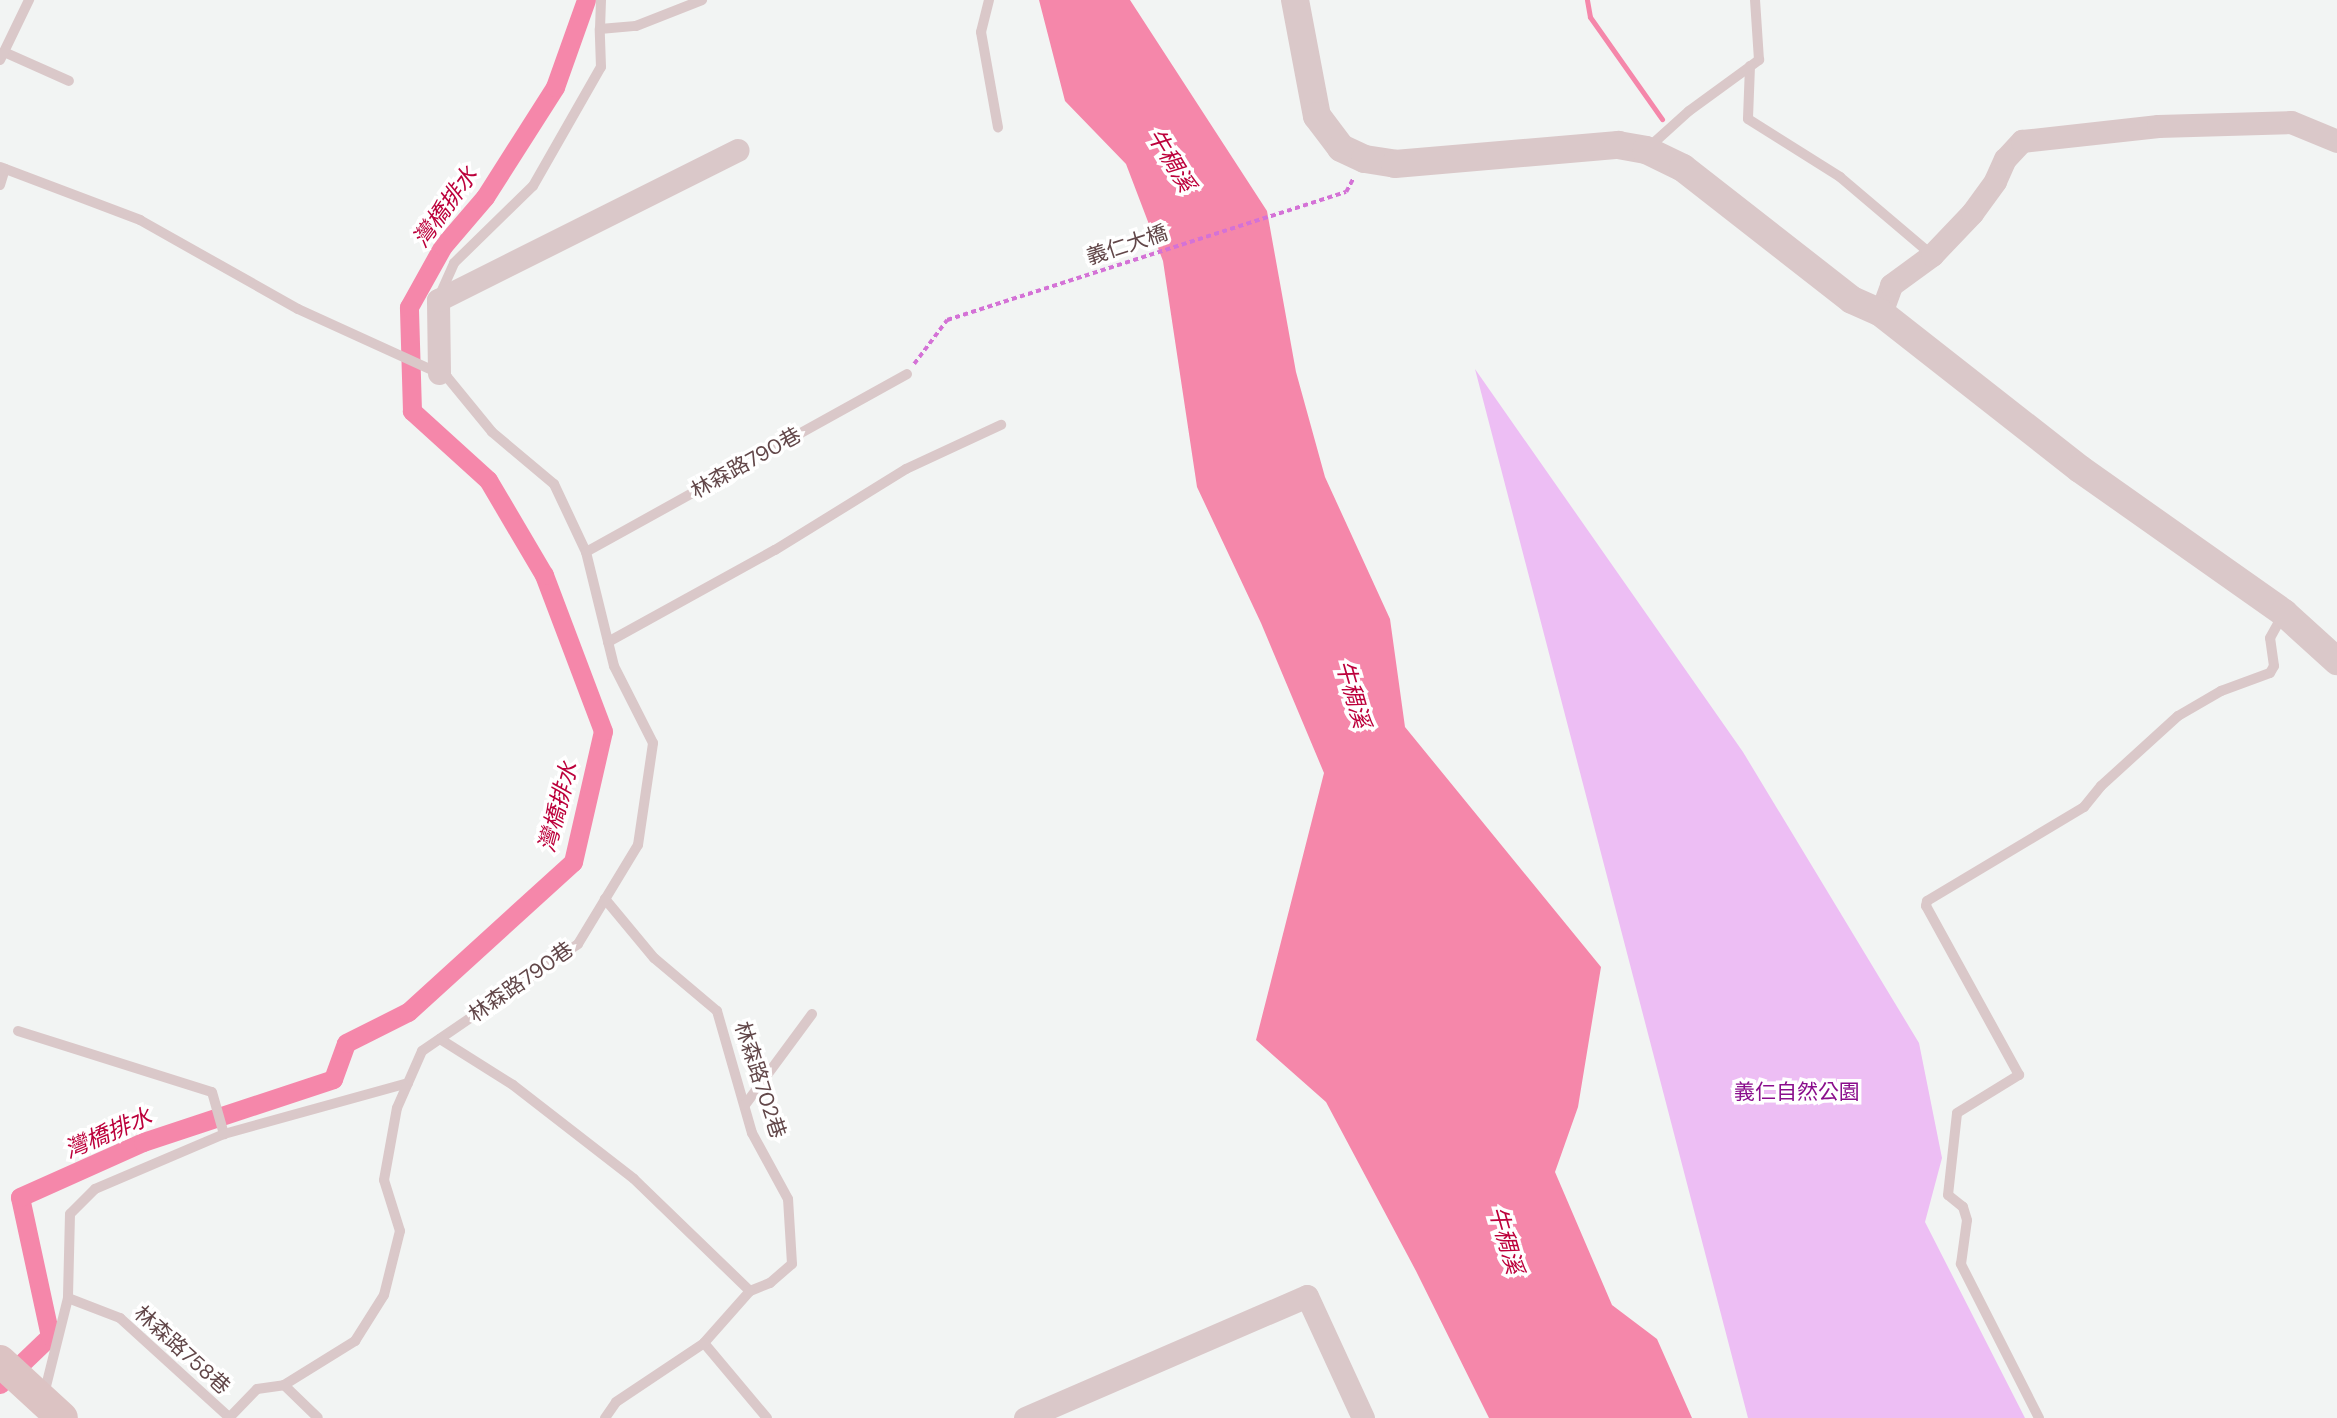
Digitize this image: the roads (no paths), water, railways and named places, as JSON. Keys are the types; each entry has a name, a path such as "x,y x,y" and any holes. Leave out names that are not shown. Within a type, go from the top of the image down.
{"main road":[{"path":"0,1361 49,1406"}],"street":[{"path":"1295,0 1317,116 1341,148 1365,159 1395,164 1618,145 1646,150 1683,167 1852,300 1881,313 2080,469 2284,613 2337,661"},
{"path":"1881,313 1891,285 1932,255 1972,213 1995,181 2005,159 2022,141 2158,126 2291,122 2337,141"},
{"path":"439,373 438,300 738,150"},
{"path":"1025,1418 1307,1296 1363,1418"}],"lane":[{"path":"29,0 2,56 69,81"},
{"path":"438,300 454,263 533,186 601,67 601,0"},
{"path":"600,29 636,26 702,0"},
{"path":"989,0 981,32 998,127"},
{"path":"1646,150 1689,111 1759,60 1755,0"},
{"path":"1750,66 1748,118 1840,177 1932,255"},
{"path":"0,185 3,168 140,220 298,309 439,373"},
{"name":"林森路790巷","path":"284,1385 355,1342 384,1295 400,1231 384,1180 397,1108 422,1051 578,944 638,845 653,743 614,666 586,552 554,484 492,432 447,377 439,373"},
{"name":"林森路790巷","path":"586,552 907,374"},
{"path":"608,642 775,550 906,469 1001,425"},
{"path":"2039,1418 1961,1264 1967,1220 1963,1207 1948,1195 1957,1114 2019,1075 1926,906 1927,901 2084,807 2101,786 2178,716 2221,691 2270,673 2274,666 2270,638 2284,613"},
{"name":"林森路702巷","path":"605,899 654,958 718,1011 752,1133 788,1199 792,1264 770,1283 750,1291 704,1343 616,1402 606,1418"},
{"path":"745,1105 812,1014"},
{"path":"18,1031 212,1092 224,1134"},
{"path":"440,1039 513,1085 634,1179 750,1291"},
{"path":"49,1406 68,1298 70,1214 94,1189 224,1134 408,1083"},
{"name":"林森路758巷","path":"68,1298 120,1318 229,1418 257,1390 284,1385"},
{"path":"704,1343 767,1418"},
{"path":"284,1385 318,1418"}],"water":[{"name":"牛稠溪","path":"1039,0 1130,0 1267,211 1296,372 1325,477 1390,619 1405,727 1601,967 1578,1107 1555,1172 1612,1305 1657,1339 1692,1418 1489,1418 1416,1271 1326,1102 1256,1040 1324,773 1261,623 1197,487 1163,261 1126,164 1065,101"}],"waterway":[{"name":"灣橋排水","path":"0,1384 50,1336 20,1197 143,1142 333,1079 346,1043 408,1012 573,862 603,731 544,575 488,480 412,411 409,307 443,246 485,197 555,87 586,0"},
{"path":"1587,0 1590,17 1662,119"}],"park label":[{"name":"義仁自然公園","path":"1797,1092"}]}
